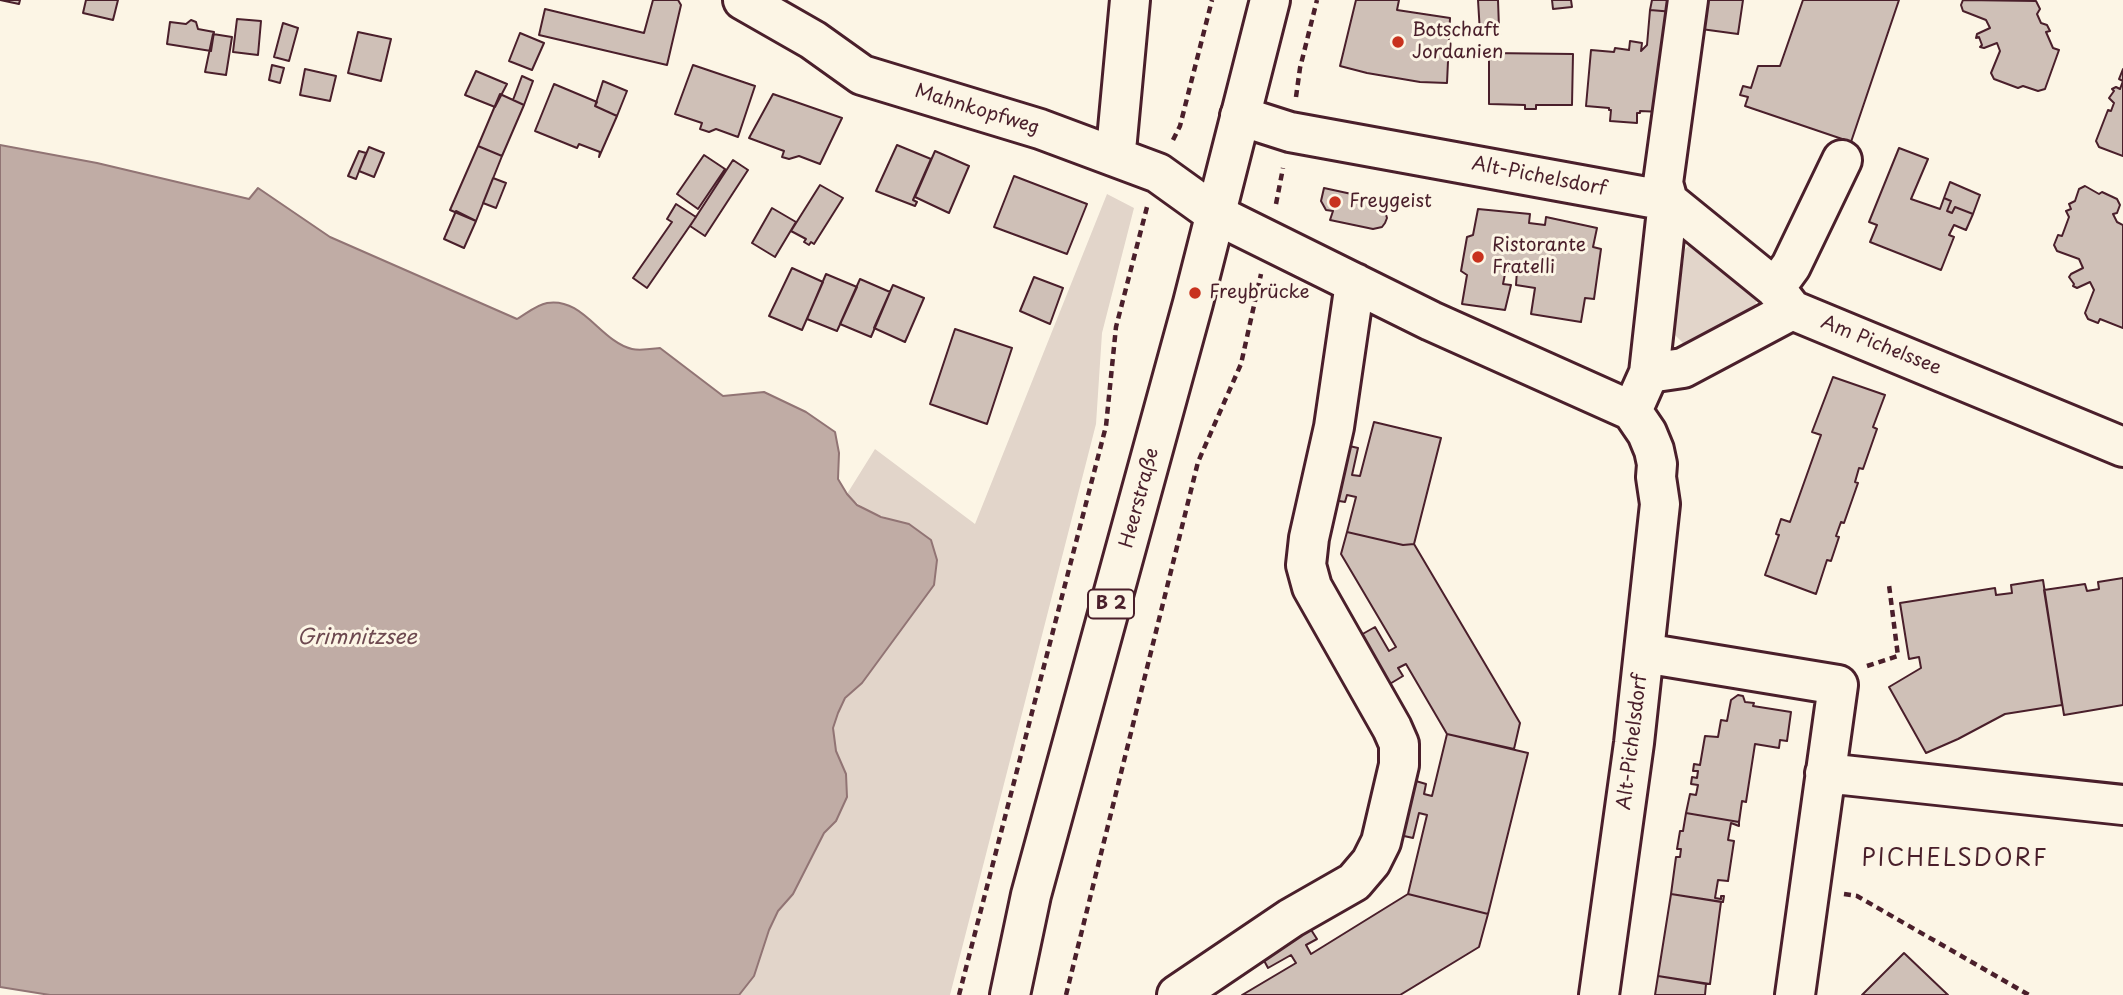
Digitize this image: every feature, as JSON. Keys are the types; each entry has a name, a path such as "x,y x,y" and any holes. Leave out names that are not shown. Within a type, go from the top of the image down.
{"street":[{"name":"Mahnkopfweg","path":"743,0 813,40 862,75 1040,129 1158,173 1215,214"},
{"path":"1114,156 1130,0"},
{"name":"Heerstraße","path":"1010,995 1031,895 1193,303 1270,0"},
{"path":"1215,214 1431,321 1632,411 1650,373 1668,201 1663,183 1688,0"},
{"name":"Alt-Pichelsdorf","path":"1240,116 1290,132 1668,201"},
{"path":"1650,373 1683,368 1784,299 1791,266 1842,160"},
{"name":"Am Pichelssee","path":"1668,201 1784,299 2123,447"},
{"path":"1177,995 1291,918 1354,882 1371,862 1381,842 1399,765 1399,744 1392,727 1312,587 1306,565 1309,538 1334,427 1355,283"},
{"name":"Alt-Pichelsdorf","path":"1599,995 1634,743 1660,504 1654,450 1647,433 1632,411"},
{"path":"1644,653 1838,685 1795,995"},
{"path":"1825,774 2123,805"}],"path":[{"path":"959,995 1106,426 1116,327 1158,173 1180,126 1212,0"},
{"path":"1294,107 1300,68 1317,0"},
{"path":"1066,995 1198,462 1241,364 1284,163"},
{"path":"1831,892 1857,895 2029,995"}],"shaded area":[{"path":"1107,194 1134,208 1102,333 1096,424 950,995 739,995 754,976 778,911 793,894 824,833 836,821 846,774 836,751 833,728 845,698 862,683 934,585 909,524 868,510 847,494 875,449 975,524"},
{"path":"1693,242 1760,291 1753,311 1695,342 1683,343 1674,334 1685,249"}],"water":[{"name":"Grimnitzsee","path":"0,145 97,163 249,199 258,188 330,237 517,319 547,303 560,303 571,307 621,344 635,350 660,348 723,396 764,392 806,412 835,432 839,453 838,479 857,505 881,517 909,524 931,540 937,560 934,585 862,683 845,698 833,728 836,751 846,774 847,797 836,821 824,833 793,894 778,911 754,976 739,995 50,995 0,987"}],"building":[{"path":"0,0 20,0 19,4"},
{"path":"86,0 118,0 113,20 83,13"},
{"path":"653,0 678,0 681,5 667,65 539,35 545,9 644,33"},
{"name":"Botschaft Jordanien","path":"1356,0 1399,0 1397,10 1450,18 1447,83 1420,82 1340,66"},
{"path":"1478,0 1498,0 1499,28 1480,33"},
{"path":"1552,0 1571,0 1572,7 1553,9"},
{"path":"1652,0 1676,0 1674,12 1650,10"},
{"path":"1704,0 1743,0 1738,34 1701,29"},
{"path":"1803,0 1899,0 1851,142 1745,106 1748,97 1740,95 1743,86 1751,88 1758,66 1780,66"},
{"path":"1963,0 2036,1 2040,9 2037,14 2041,23 2047,25 2050,31 2046,32 2053,48 2059,50 2045,89 2038,91 2023,86 2018,88 1994,79 1991,73 2000,51 1997,43 1980,47 1982,45 1979,37 1976,38 1977,34 1990,28 1986,20 1963,11"},
{"path":"1650,10 1674,12 1662,112 1640,111 1637,113 1637,123 1610,121 1609,108 1586,106 1591,50 1629,50 1630,41 1642,43 1641,51 1647,45"},
{"path":"237,19 261,21 258,55 233,52"},
{"path":"191,20 196,22 198,29 214,32 211,51 167,44 170,22 186,24"},
{"path":"283,23 298,28 289,61 274,57"},
{"path":"358,32 391,39 381,81 348,73"},
{"path":"520,33 544,43 532,70 509,61"},
{"path":"213,34 232,37 226,75 205,72"},
{"path":"1489,53 1573,54 1572,105 1536,105 1536,109 1525,109 1525,105 1489,104"},
{"path":"272,65 284,68 280,83 269,80"},
{"path":"693,65 755,86 738,137 716,129 709,132 700,129 702,123 675,114"},
{"path":"305,69 336,76 330,101 300,95"},
{"path":"476,71 507,84 495,107 465,95"},
{"path":"522,76 533,81 524,105 513,100"},
{"path":"603,81 627,91 617,116 595,106"},
{"path":"2123,81 2123,156 2099,147 2096,141 2108,110 2111,111 2114,103 2109,98 2114,91 2112,89 2120,89"},
{"path":"554,84 597,102 595,106 617,116 599,157 600,152 579,144 577,148 535,131"},
{"path":"500,94 524,105 502,156 478,146"},
{"path":"773,94 842,118 820,164 799,156 789,159 782,157 784,151 749,138"},
{"path":"897,145 931,159 913,200 917,202 915,206 876,191"},
{"path":"478,146 502,156 476,221 450,210"},
{"path":"369,147 384,153 374,177 359,171"},
{"path":"1899,148 1928,159 1911,199 1940,209 1944,198 1951,201 1947,211 1952,213 1955,207 1973,214 1966,230 1954,225 1949,235 1954,237 1941,270 1870,242 1877,225 1869,222"},
{"path":"359,151 366,153 356,179 348,176"},
{"path":"935,151 969,166 949,213 915,197"},
{"path":"704,155 725,169 698,209 677,194"},
{"path":"733,160 748,170 705,236 690,226"},
{"path":"1014,176 1087,204 1067,254 994,227"},
{"path":"493,178 506,183 496,208 483,203"},
{"path":"1950,182 1980,195 1973,214 1955,207 1952,213 1947,211 1951,201 1944,198"},
{"path":"820,185 843,198 814,244 811,242 809,245 804,242 806,239 791,231"},
{"path":"2085,186 2099,194 2102,192 2117,199 2120,205 2117,213 2113,214 2117,222 2123,225 2123,328 2100,319 2098,323 2088,319 2085,313 2094,290 2090,282 2077,288 2073,286 2069,277 2083,268 2079,259 2057,251 2054,245 2058,235 2062,236 2069,217 2066,211 2071,209 2069,204 2075,201 2079,189"},
{"path":"1324,188 1370,198 1369,203 1384,208 1387,218 1385,223 1382,227 1373,229 1330,220 1333,211 1326,210 1321,201"},
{"path":"676,204 696,217 647,288 633,278 672,222 667,219"},
{"path":"772,208 796,222 775,257 752,243"},
{"path":"1478,209 1530,214 1529,223 1545,225 1546,217 1597,228 1593,247 1601,249 1594,299 1585,298 1581,322 1531,314 1535,288 1516,285 1517,270 1510,269 1505,274 1503,284 1511,285 1505,310 1462,304 1467,275 1461,271 1467,237 1473,235"},
{"path":"456,211 476,221 464,248 444,239"},
{"path":"792,268 823,282 802,330 769,316"},
{"path":"826,274 857,287 837,331 807,319"},
{"path":"1034,277 1063,288 1050,324 1020,311"},
{"path":"860,279 890,292 871,337 840,324"},
{"path":"893,285 924,298 905,342 874,328"},
{"path":"955,329 1012,348 987,424 930,404"},
{"path":"1833,377 1885,395 1873,427 1877,429 1863,469 1859,468 1855,482 1858,483 1844,523 1841,522 1836,536 1839,537 1831,561 1827,560 1816,594 1765,575 1779,535 1776,534 1781,519 1790,522 1821,435 1812,432"},
{"path":"1374,422 1441,438 1414,544 1403,545 1347,532 1356,497 1347,495 1345,502 1328,499 1341,444 1358,448 1352,475 1360,476"},
{"path":"1347,532 1403,545 1414,544 1520,723 1514,749 1447,734 1406,664 1398,668 1403,676 1388,685 1377,662 1375,663 1359,636 1375,627 1389,651 1396,647 1341,554"},
{"path":"2123,578 2123,705 2064,715 2044,590 2085,584 2087,591 2099,589 2098,582"},
{"path":"2043,580 2062,705 2005,714 1926,753 1889,687 1921,668 1919,657 1909,659 1900,603 1995,588 1996,595 2012,593 2011,585"},
{"path":"1738,695 1743,696 1745,702 1754,703 1753,706 1791,712 1787,741 1780,740 1779,748 1755,744 1746,802 1742,801 1739,822 1686,813 1690,794 1696,795 1698,785 1691,784 1692,777 1697,778 1698,771 1693,771 1694,764 1700,765 1705,736 1718,737 1721,720 1727,721 1731,700"},
{"path":"1447,734 1528,753 1488,914 1408,894 1427,815 1419,813 1413,838 1395,834 1409,779 1426,784 1424,794 1432,796"},
{"path":"1686,813 1739,822 1739,826 1731,823 1728,840 1734,841 1728,881 1718,880 1715,898 1721,899 1721,896 1724,896 1723,902 1671,894 1676,857 1680,857 1681,849 1677,849 1680,831 1683,831"},
{"path":"1408,894 1488,914 1479,947 1400,995 1242,995 1296,963 1291,955 1268,968 1260,953 1308,925 1317,939 1306,945 1311,954"},
{"path":"1671,894 1721,902 1710,984 1658,976"},
{"path":"1904,953 1948,995 1862,995"},
{"path":"1658,976 1706,984 1705,995 1655,995"}],"place":[{"name":"Botschaft Jordanien","path":"1398,42"},
{"name":"Freygeist","path":"1335,202"},
{"name":"Ristorante Fratelli","path":"1478,257"},
{"name":"Freybrücke","path":"1195,293"}],"district":[{"name":"PICHELSDORF","path":"1955,860"}]}
